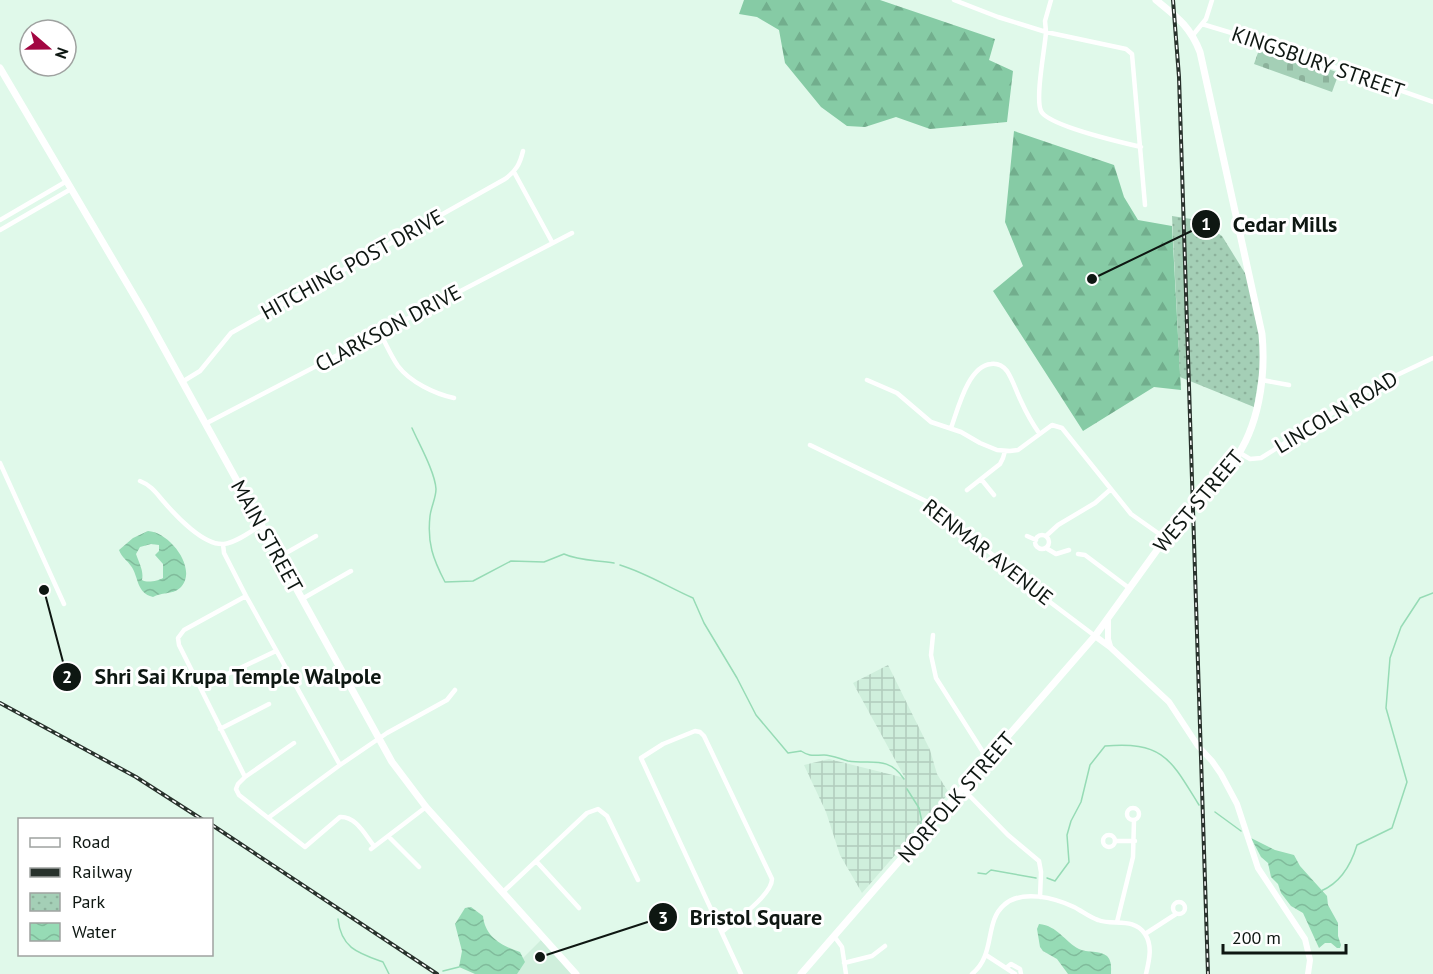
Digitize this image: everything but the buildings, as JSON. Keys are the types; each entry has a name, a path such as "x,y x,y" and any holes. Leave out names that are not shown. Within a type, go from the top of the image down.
{"main road":[{"path":"1156,0 1191,32"},
{"name":"WEST STREET","path":"1108,620 1189,507 1240,453 1250,432 1262,380 1264,360 1262,334 1200,52 1191,32"},
{"name":"MAIN STREET","path":"0,68 206,424 378,739 426,807 576,974"},
{"name":"NORFOLK STREET","path":"801,974 1108,620"}],"street":[{"path":"954,0 1046,32 1126,49 1132,54 1145,205"},
{"path":"1051,0 1045,21 1040,94 1040,109 1043,114 1052,121 1107,139 1141,147"},
{"path":"1191,32 1202,24 1212,0"},
{"name":"KINGSBURY STREET","path":"1202,24 1265,43 1433,102"},
{"path":"523,151 514,172 552,242"},
{"name":"HITCHING POST DRIVE","path":"182,382 200,371 231,333 514,172"},
{"path":"0,220 67,181"},
{"path":"0,230 71,189"},
{"name":"CLARKSON DRIVE","path":"206,424 572,233"},
{"path":"380,333 397,366 407,376 442,395 454,398"},
{"name":"LINCOLN ROAD","path":"1240,453 1252,459 1261,458 1378,384 1433,358"},
{"path":"951,428 965,388 972,378 981,368 989,364 996,364 1005,369 1039,433"},
{"path":"867,380 897,393 931,422 1005,451 1018,450 1052,425 1062,428 1131,514 1165,538"},
{"path":"1262,380 1289,385"},
{"name":"RENMAR AVENUE","path":"810,446 934,505 1013,573 1095,636"},
{"path":"967,490 1000,464 1005,451"},
{"path":"0,463 64,604"},
{"path":"981,479 994,495"},
{"path":"140,481 149,485 174,514 206,539 223,544 234,541 261,525"},
{"path":"1036,540 1040,536 1046,536 1058,525 1095,503 1111,489"},
{"path":"279,557 316,536"},
{"path":"1027,536 1036,540"},
{"path":"1046,536 1049,542 1046,548"},
{"path":"1036,540 1038,547 1046,548 1056,554 1069,550"},
{"path":"223,544 224,554 246,596 340,765"},
{"path":"1078,554 1085,555 1129,588"},
{"path":"302,599 351,572"},
{"path":"245,777 179,645 178,638 184,630 246,596"},
{"path":"1108,620 1110,646"},
{"path":"933,635 931,655 936,678 988,760"},
{"path":"1095,636 1110,646 1169,702 1227,784 1237,804 1258,868 1305,939 1310,960 1308,974"},
{"path":"200,687 276,651"},
{"path":"268,818 340,765 378,739 447,699 455,690"},
{"path":"220,729 269,704"},
{"path":"723,932 767,892 772,879 704,736 700,732 695,732 663,744 640,758 741,974"},
{"path":"294,743 245,777 238,784 236,791 241,798 304,847 340,817 347,817 355,822 372,848 426,807"},
{"path":"963,789 1008,835 1039,861 1040,897"},
{"path":"502,892 587,813 600,809 607,816 638,880"},
{"path":"1117,922 1131,867 1135,841 1134,820"},
{"path":"388,836 419,867"},
{"path":"1115,841 1135,841"},
{"path":"536,861 579,909"},
{"path":"972,974 986,955 994,918 1004,904 1018,898 1040,897 1073,906 1098,921 1130,924 1145,934 1150,951 1146,974"},
{"path":"1145,934 1176,914"},
{"path":"834,936 842,947 846,974"},
{"path":"844,963 872,956 885,946"},
{"path":"986,955 1015,974"},
{"path":"1006,968 1014,964 1020,969 1021,974"}],"shaded area":[{"path":"888,665 930,750 937,774 949,793 862,893 840,855 826,812 804,765 829,759 905,778 853,683"},
{"path":"541,940 571,974 507,974"}],"green space":[{"path":"744,0 880,0 995,39 989,60 1013,71 1007,122 930,129 896,117 865,127 847,126 821,107 785,63 779,30 757,17 739,14"},
{"path":"1261,44 1339,73 1332,92 1254,64"},
{"path":"1014,131 1114,165 1124,197 1138,220 1172,226 1181,390 1154,387 1083,431 993,291 1023,266 1005,222"},
{"path":"1172,216 1198,220 1222,236 1253,286 1263,336 1254,407 1180,377"}],"water":[{"path":"148,531 165,538 173,545 184,562 186,572 185,580 180,588 174,592 153,597 144,592 134,570 119,550 133,538","holes":["151,544 159,545 159,551 155,555 163,564 163,578 152,581 142,580 142,570 136,554 140,547"]},
{"path":"1251,838 1275,850 1294,855 1300,866 1327,896 1328,905 1338,923 1340,948 1331,943 1325,943 1319,948 1303,913 1291,906 1281,893 1278,884 1271,877 1268,863 1261,857"},
{"path":"471,907 483,916 487,930 496,940 520,952 525,962 517,974 475,974 459,967 462,951 455,924 465,908"},
{"path":"1039,924 1056,931 1079,949 1107,956 1111,974 1068,974 1057,959 1040,947 1037,929"}],"waterway":[{"path":"412,428 435,482 436,492 430,516 429,534 434,558 445,582 473,581 511,561 544,562 564,554 614,563"},
{"path":"620,565 693,598 704,623 756,715 788,753 801,751 810,755 827,755 848,761 879,762 892,767 904,779"},
{"path":"1321,891 1328,888 1344,872 1352,860 1357,845 1392,828 1407,782 1386,708 1390,658 1401,627 1420,598 1433,593"},
{"path":"1047,878 1055,881 1069,862 1067,835 1071,821 1081,802 1090,765 1105,746 1141,747 1164,757 1173,765 1199,805"},
{"path":"907,789 919,808 922,822 909,841"},
{"path":"1215,812 1241,831"},
{"path":"978,873 986,874 991,870 1036,878"},
{"path":"338,919 347,943 366,956 383,962 389,974"},
{"path":"443,971 459,967"}],"railway":[{"path":"1173,0 1179,77 1208,974"},
{"path":"0,703 136,777 200,818"},
{"path":"213,826 437,974"}],"place":[{"name":"Cedar Mills","path":"1092,279"},
{"name":"Shri Sai Krupa Temple Walpole","path":"44,590"},
{"name":"Bristol Square","path":"540,957"}]}
